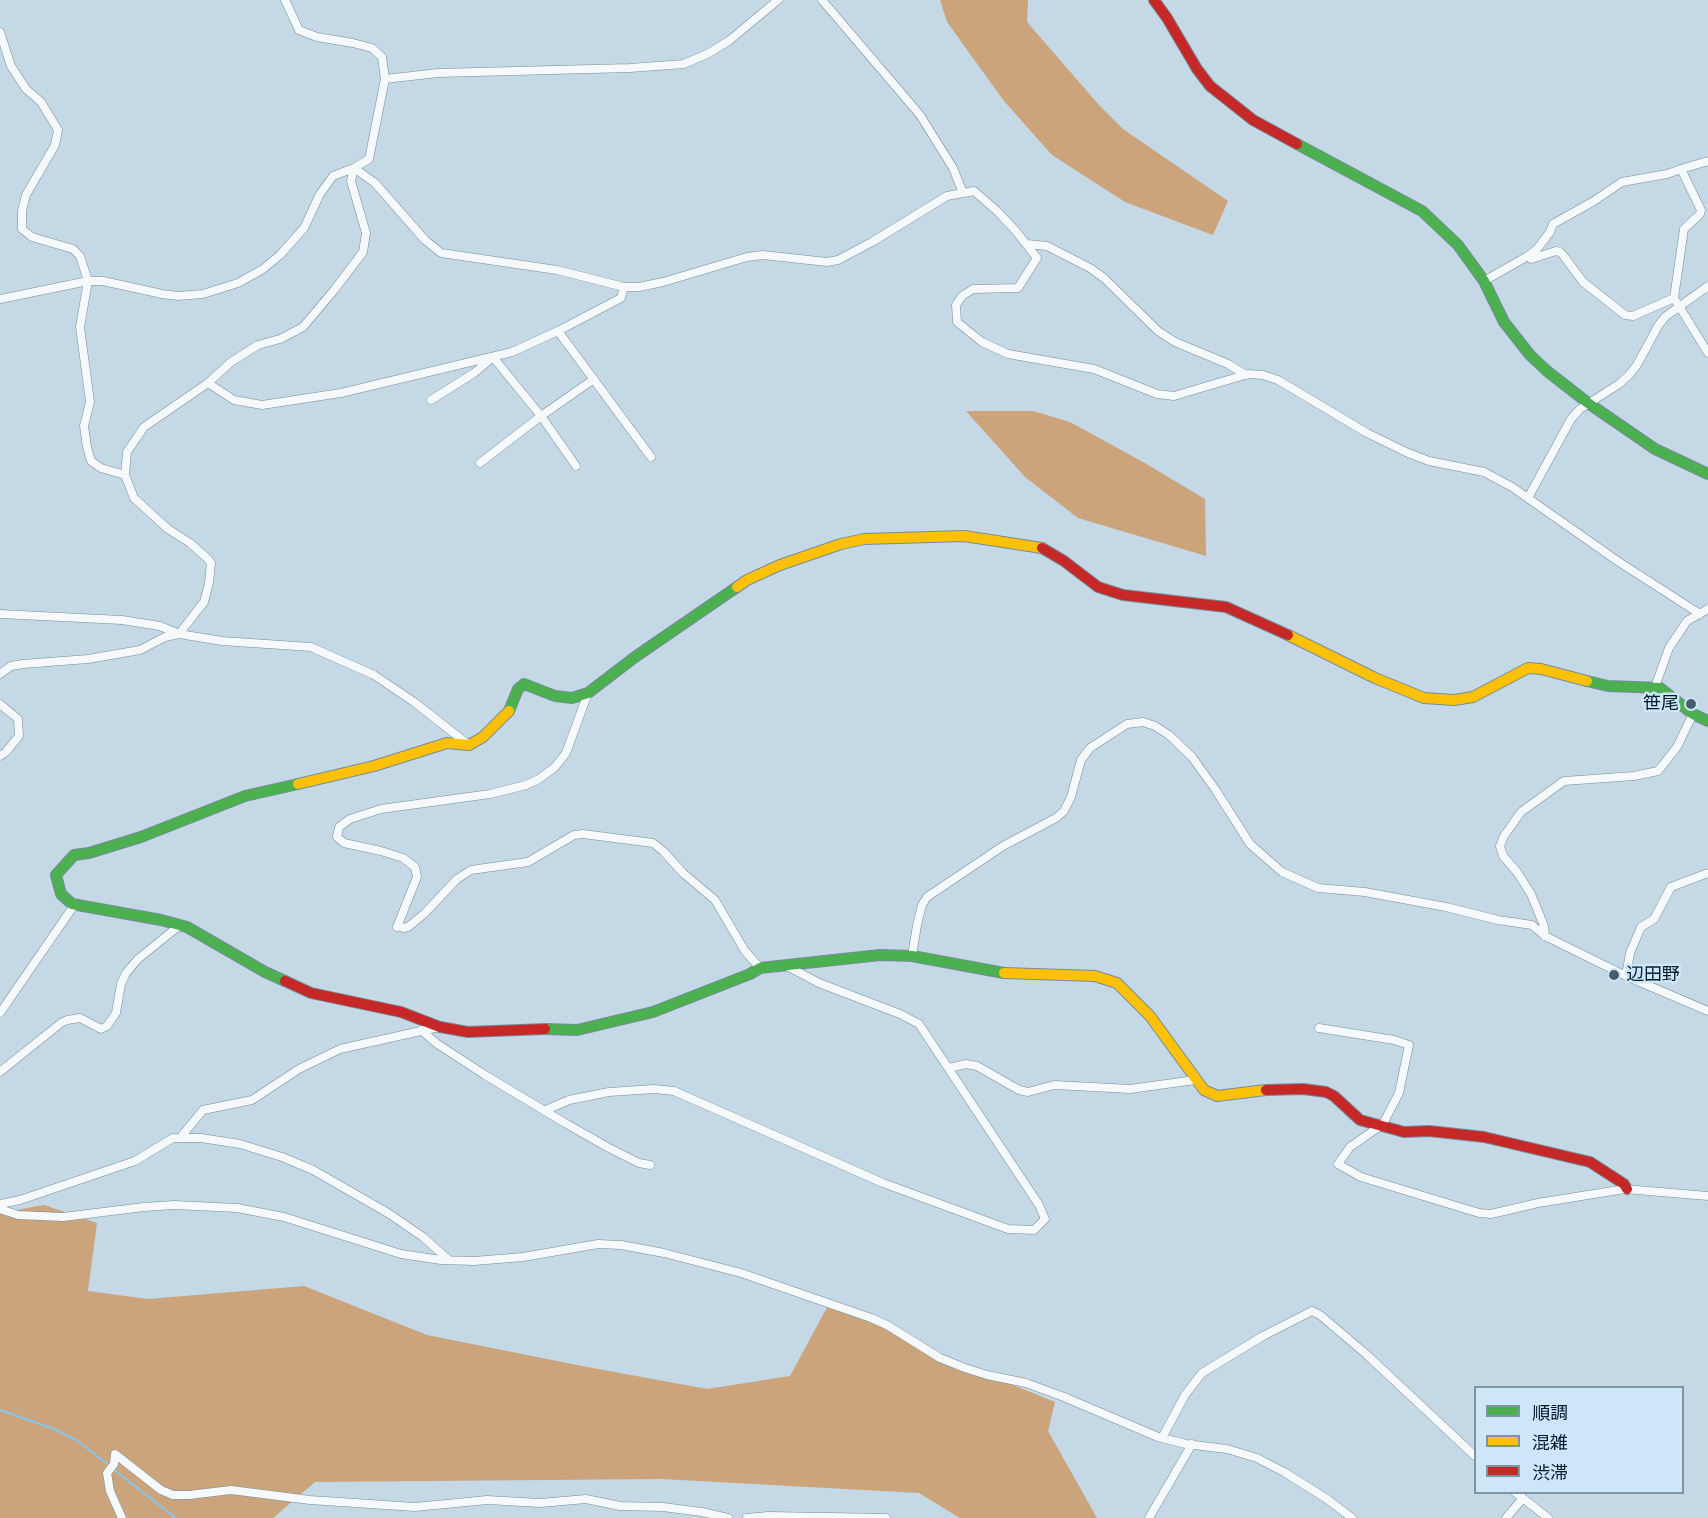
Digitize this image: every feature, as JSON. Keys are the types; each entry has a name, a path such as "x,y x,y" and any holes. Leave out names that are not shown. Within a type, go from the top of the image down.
{"street":[{"path":"0,299 88,281 103,281 178,296 203,294 238,283 263,269 280,255 304,228 320,194 333,176 369,159 385,79 382,57 372,48 317,37 299,30 285,0"},
{"path":"385,79 438,73 630,68 684,64 709,54 730,40 778,0"},
{"path":"822,0 920,115 953,168 963,192"},
{"path":"1154,0 1197,69 1232,105 1253,120 1422,211 1458,245 1484,281 1504,322 1530,355 1588,403 1655,450 1708,474"},
{"path":"0,32 11,66 26,89 41,102 58,130 55,145 26,195 22,211 22,229 32,237 73,249 80,256 88,281 80,327 90,402 84,426 87,447 91,460 101,468 126,475"},
{"path":"1484,281 1537,249 1553,224 1622,182 1667,174 1708,161"},
{"path":"354,168 375,183 425,240 441,253 557,270 624,287 639,287 663,282 747,257 763,255 827,262 838,260 947,196 974,191 997,211 1027,243 1037,258 1018,288 973,289 962,296 956,305 957,322 982,342 1008,354 1094,369 1148,392 1165,395 1174,396 1246,375 1263,375 1278,380 1408,453 1429,461 1484,472 1512,487 1619,562 1700,614"},
{"path":"0,674 12,666 23,664 88,659 140,650 165,637 179,634 204,602 209,583 210,561 147,511 135,498 126,475 127,452 144,427 208,383 231,362 258,345 280,339 303,327 363,252 366,233 351,182 354,168"},
{"path":"1681,169 1701,210 1700,214 1684,228 1674,298 1708,353"},
{"path":"1027,243 1047,246 1090,268 1104,278 1158,332 1175,342 1228,364 1246,375"},
{"path":"1528,256 1531,259 1556,251 1560,252 1583,282 1625,315 1633,316 1674,298"},
{"path":"1528,498 1571,419 1588,403 1620,384 1637,365 1665,317 1708,286"},
{"path":"208,383 240,402 275,404 341,393 512,352 621,298 624,287"},
{"path":"558,331 651,457"},
{"path":"431,400 474,373 493,357"},
{"path":"493,357 541,416 576,466"},
{"path":"480,463 594,378"},
{"path":"1627,1189 1624,1184 1590,1162 1484,1137 1429,1131 1404,1132 1360,1120 1334,1096 1326,1092 1271,1089 1217,1096 1204,1090 1195,1080 1150,1016 1117,983 1095,976 1005,973 889,954 760,968 653,1012 577,1030 528,1029 468,1032 440,1027 401,1012 311,993 265,972 187,927 72,904 62,894 56,875 74,855 89,853 141,837 245,796 374,766 447,743 469,745 483,737 508,712 518,689 524,684 555,696 572,698 588,693 635,657 747,580 780,565 840,544 864,539 964,536 1040,547 1064,561 1098,587 1124,596 1226,607 1245,614 1375,678 1424,698 1454,700 1473,697 1528,669 1541,669 1618,687 1660,688 1694,714 1708,721"},
{"path":"1655,687 1669,648 1687,621 1708,609"},
{"path":"0,614 122,620 160,626 179,634 222,641 312,647 374,675 414,702 469,745"},
{"path":"588,693 566,753 555,767 539,779 526,785 490,794 381,809 350,819 339,827 337,837 344,843 381,850 403,858 415,867 417,877 397,927 403,928 408,927 425,913 457,879 471,870 528,862 574,835 583,834 653,843 683,873 716,900 746,951 760,968"},
{"path":"0,704 18,718 19,736 0,756"},
{"path":"1545,936 1544,926 1531,894 1503,856 1500,846 1504,836 1521,812 1564,781 1634,776 1658,771 1677,747 1694,714"},
{"path":"912,956 916,925 927,897 1003,846 1056,818 1064,811 1071,797 1081,760 1090,748 1116,730 1135,722 1143,722 1169,735 1192,757 1250,844 1282,872 1318,888 1365,892 1532,925 1545,936 1626,976 1708,1011"},
{"path":"1626,976 1630,953 1641,927 1653,919 1671,887 1708,873"},
{"path":"0,1013 75,904"},
{"path":"0,1072 67,1020 80,1018 101,1029 107,1026 116,1013 126,973 138,958 180,925"},
{"path":"546,1110 569,1100 609,1092 654,1089 674,1091 883,1183 1008,1229 1034,1230 1045,1219 1039,1205 919,1024 900,1014 819,983 784,964"},
{"path":"180,1138 203,1110 252,1100 299,1069 340,1049 440,1027"},
{"path":"1319,1028 1395,1040 1409,1045 1399,1092 1380,1126 1350,1147 1338,1164 1361,1177 1479,1213 1491,1214 1538,1203 1627,1189 1708,1196"},
{"path":"421,1030 436,1043 485,1075 609,1149 639,1163 650,1165"},
{"path":"949,1068 966,1064 976,1066 1019,1090 1028,1092 1054,1085 1130,1089 1195,1080"},
{"path":"0,1204 46,1192 135,1161 173,1138 201,1138 240,1144 314,1170 388,1213 441,1251 449,1260"},
{"path":"0,1209 18,1215 63,1217 174,1205 237,1208 284,1217 401,1254 449,1260 474,1261 523,1257 598,1244 621,1245 664,1253 741,1273 871,1318 887,1324 940,1358 987,1375 1026,1383 1162,1438 1227,1449 1257,1458 1327,1499 1352,1518"},
{"path":"1162,1438 1185,1395 1202,1373 1263,1336 1312,1311 1320,1315 1366,1354 1474,1455"},
{"path":"1149,1518 1192,1444"},
{"path":"122,1518 110,1491 106,1473 114,1464 115,1454 161,1490 173,1495 231,1490 309,1500 415,1506 487,1500 540,1503 586,1499 620,1506 663,1507 702,1512 728,1518"},
{"path":"1518,1494 1548,1518"},
{"path":"1506,1518 1523,1498"},
{"path":"747,1518 790,1516 886,1518"}],"shaded area":[{"path":"940,0 1028,0 1027,22 1099,105 1123,129 1228,201 1213,235 1125,202 1052,155 1004,101 947,22"},
{"path":"966,411 1033,411 1070,422 1205,499 1206,556 1078,518 1025,477"},
{"path":"44,1205 97,1223 88,1291 148,1299 304,1286 427,1335 707,1389 790,1376 830,1302 935,1353 1055,1402 1048,1431 1097,1518 960,1518 919,1493 662,1479 315,1482 273,1518 0,1518 0,1213"}],"waterway":[{"path":"0,1410 54,1429 76,1440 109,1465"},
{"path":"113,1469 176,1518"}],"traffic: fast":[{"path":"1297,144 1422,211 1458,245 1484,281 1504,322 1530,355 1547,371 1588,403 1655,449 1708,474"},
{"path":"509,711 518,689 524,684 555,696 572,698 588,693 635,657 737,587"},
{"path":"1587,681 1608,686 1660,688 1693,714 1708,721"},
{"path":"285,981 187,927 72,904 61,894 56,875 74,855 89,853 141,837 245,796 298,784"},
{"path":"545,1029 577,1030 653,1012 760,968 880,955 912,956 1004,973"}],"traffic: slow":[{"path":"737,587 780,565 841,544 864,539 964,536 1042,548"},
{"path":"1288,635 1375,678 1424,698 1454,700 1473,697 1528,668 1541,669 1587,681"},
{"path":"298,784 374,766 447,743 469,745 483,737 509,711"},
{"path":"1004,973 1095,976 1117,983 1150,1016 1204,1090 1217,1096 1266,1090"}],"traffic: jam":[{"path":"1154,0 1210,86 1253,120 1297,144"},
{"path":"1042,548 1064,561 1098,587 1123,595 1226,607 1288,635"},
{"path":"285,981 311,993 401,1012 440,1027 468,1032 545,1029"},
{"path":"1266,1090 1303,1089 1326,1092 1334,1096 1360,1120 1404,1132 1429,1131 1484,1137 1590,1162 1624,1184 1627,1189"}],"place":[{"name":"笹尾","path":"1691,704"},
{"name":"辺田野","path":"1614,975"}]}
